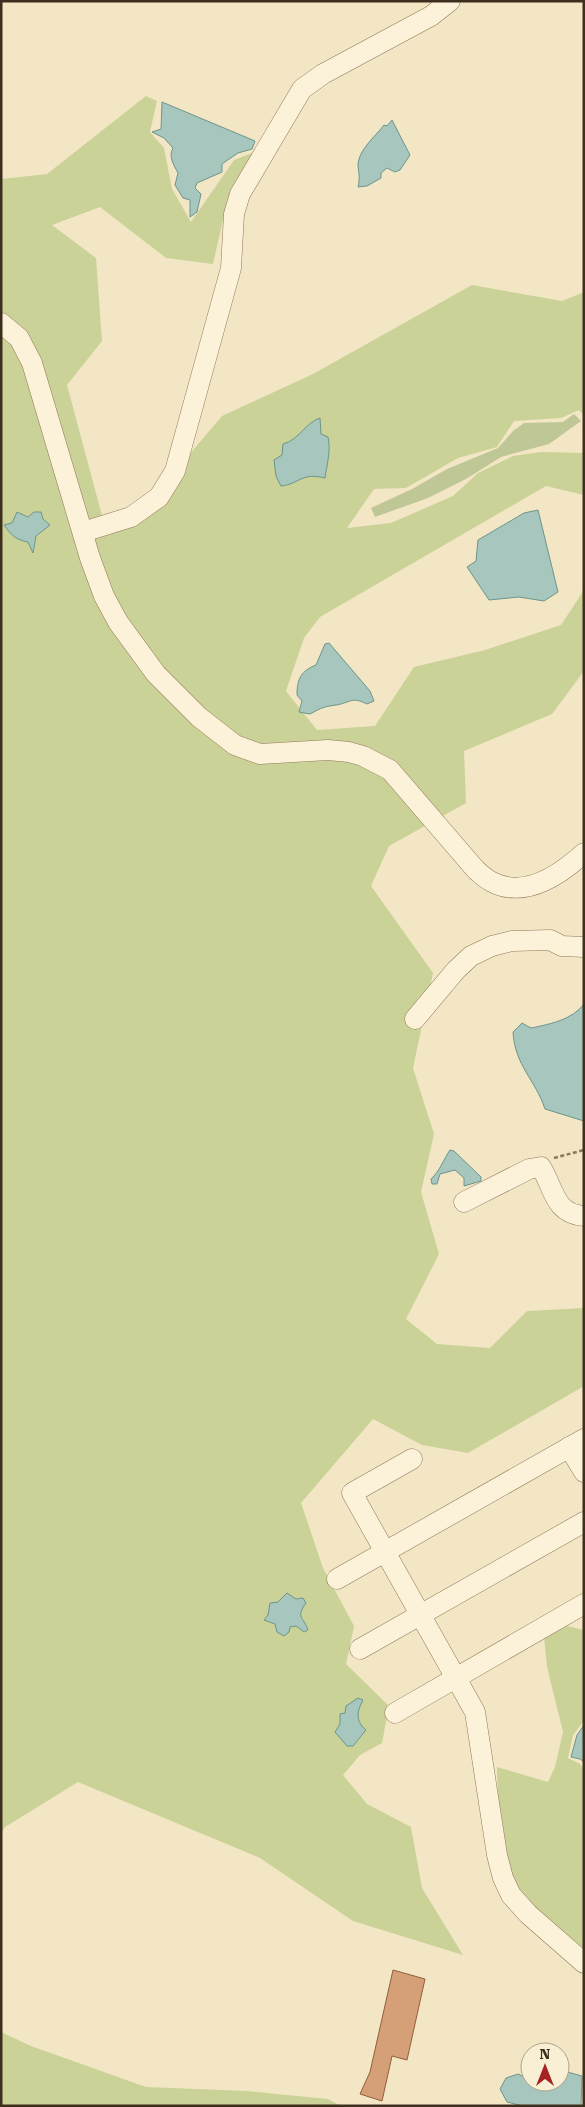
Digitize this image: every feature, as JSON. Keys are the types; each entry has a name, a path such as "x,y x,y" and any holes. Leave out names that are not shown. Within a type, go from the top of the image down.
{"street":[{"path":"83,532 131,517 159,496 175,471 231,268 234,214 240,194 302,89 323,74 431,16 450,1"},
{"path":"1,323 19,338 32,363 104,596 133,643 156,674 193,711 235,745 260,754 328,750 349,752 362,756 390,770 476,870 492,882 516,887 537,884 551,879 584,852"},
{"path":"415,1018 456,970 472,956 492,946 512,941 550,940 562,946 584,947"},
{"path":"464,1202 529,1169 541,1167 554,1199 564,1210 584,1216"},
{"path":"337,1579 386,1553 576,1443 584,1472"},
{"path":"412,1459 352,1493 474,1712 496,1855 511,1896 528,1914 584,1963"},
{"path":"360,1649 584,1522"},
{"path":"395,1713 584,1604"},
{"path":"560,1618 584,1623"}],"path":[{"path":"541,1167 549,1159 584,1150"}],"green space":[{"path":"146,96 157,101 150,132 164,148 172,189 191,222 234,160 255,152 227,202 213,264 166,258 100,207 52,225 96,258 102,341 67,385 104,523 144,508 222,416 313,374 472,285 562,301 584,292 584,415 579,410 561,418 514,421 497,447 458,458 406,488 374,489 347,528 391,523 453,496 478,473 513,456 541,452 584,453 584,495 546,486 320,617 304,638 286,691 317,730 375,726 414,667 485,650 561,625 584,590 584,671 552,714 464,751 466,803 389,846 371,886 433,973 413,1068 434,1134 421,1192 439,1254 406,1319 437,1344 490,1348 527,1311 584,1308 584,1386 468,1453 422,1445 373,1419 301,1503 323,1568 354,1626 346,1664 389,1706 382,1743 360,1755 343,1775 367,1804 411,1827 422,1888 463,1955 353,1921 260,1858 78,1782 5,1827 1,1834 1,179 47,174"},
{"path":"574,414 581,421 549,444 501,457 466,479 428,498 375,517 371,508 412,489 447,469 498,448 513,431 524,423 563,422"},
{"path":"567,1626 584,1630 584,1721 573,1735 568,1758 580,1764 584,1769 584,1953 536,1911 510,1879 498,1796 497,1767 548,1782 555,1767 563,1732 547,1667 544,1637"},
{"path":"1,2032 31,2046 146,2087 247,2091 328,2099 341,2106 1,2106"}],"water":[{"path":"162,102 255,141 252,149 238,153 222,164 222,172 197,183 195,188 201,194 197,212 190,217 190,200 183,198 175,185 178,173 171,158 173,148 164,138 152,132 161,129"},
{"path":"392,120 410,155 400,170 395,172 387,168 381,173 381,178 367,186 358,187 358,166 361,155 384,125 387,126"},
{"path":"320,418 321,434 328,437 329,442 325,478 311,476 281,486 276,476 274,460 282,455 283,444 289,442"},
{"path":"538,510 558,592 544,601 519,597 489,600 467,567 476,561 478,540 524,513"},
{"path":"17,512 28,517 34,512 41,512 43,519 50,525 36,536 33,553 28,542 14,536 4,525 12,523"},
{"path":"329,643 370,691 374,701 367,704 354,700 323,708 310,714 299,712 302,701 297,695 299,680 303,673 316,665 325,644"},
{"path":"584,1004 584,1121 545,1109 517,1054 513,1032 522,1023 531,1028 567,1018"},
{"path":"450,1150 454,1151 481,1177 481,1181 464,1186 464,1178 455,1170 440,1174 437,1184 432,1184 431,1179"},
{"path":"287,1593 296,1599 303,1598 306,1603 301,1612 301,1617 308,1630 304,1632 296,1626 290,1627 289,1632 284,1636 277,1632 275,1624 264,1620 268,1615 270,1603 278,1602"},
{"path":"358,1698 363,1700 358,1716 362,1727 366,1730 353,1746 347,1746 335,1732 340,1724 340,1714 345,1713 346,1706"},
{"path":"584,1725 584,1762 571,1757 577,1735"},
{"path":"570,2073 582,2076 581,2106 523,2106 507,2102 500,2089 506,2078 520,2075 520,2092 570,2092"}],"building":[{"path":"393,1970 425,1979 407,2060 392,2056 382,2101 360,2094 370,2072"}]}
